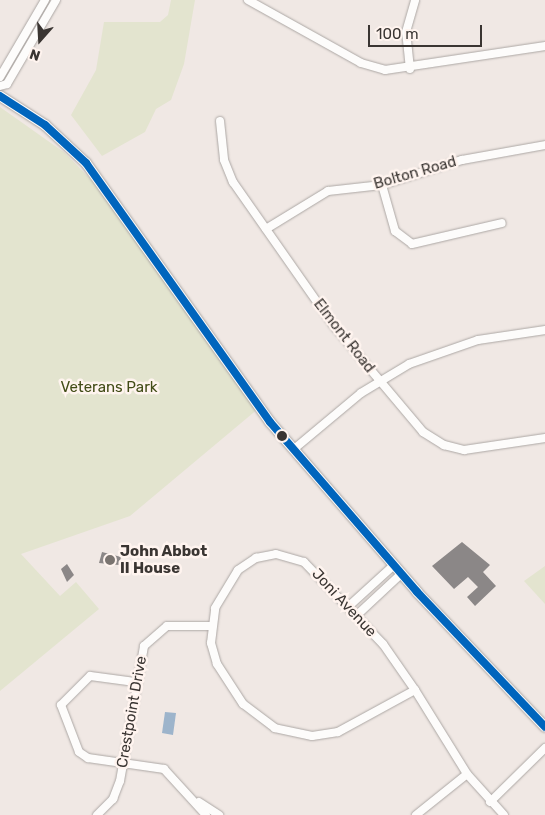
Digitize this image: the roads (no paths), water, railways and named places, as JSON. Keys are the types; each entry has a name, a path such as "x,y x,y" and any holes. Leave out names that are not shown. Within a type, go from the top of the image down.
{"street":[{"path":"0,77 45,0"},
{"path":"0,85 7,84 56,0"},
{"path":"248,0 361,62 385,70 410,69 545,46"},
{"path":"410,69 406,32 415,0"},
{"path":"39,11 47,16"},
{"path":"0,96 45,125 86,163 244,388 393,566 545,727"},
{"name":"Elmont Road","path":"220,121 228,171 332,325 423,432 444,445 474,450 545,438"},
{"name":"Bolton Road","path":"266,229 328,191 382,185 462,160 545,145"},
{"path":"382,185 395,231 412,244 502,223"},
{"path":"294,449 379,381 453,347 545,330"},
{"name":"Joni Avenue","path":"210,626 230,580 246,563 266,555 286,555 304,562 357,615 416,690 467,774 490,802 504,815"},
{"path":"349,606 393,566"},
{"path":"357,615 401,574"},
{"name":"Crestpoint Drive","path":"98,815 118,790 125,762 136,682 144,646 154,634 177,625 210,626"},
{"path":"210,626 215,659 242,704 262,722 287,733 312,736 338,732 416,690"},
{"path":"136,682 90,676 60,707 83,756 164,769 206,815"},
{"path":"490,802 545,748"},
{"path":"416,815 467,774"},
{"path":"193,799 218,815"}],"water":[{"path":"165,712 176,713 173,735 162,733"}],"place":[{"name":"John Abbot II House","path":"110,560"}],"park label":[{"name":"Veterans Park","path":"109,388"}]}
